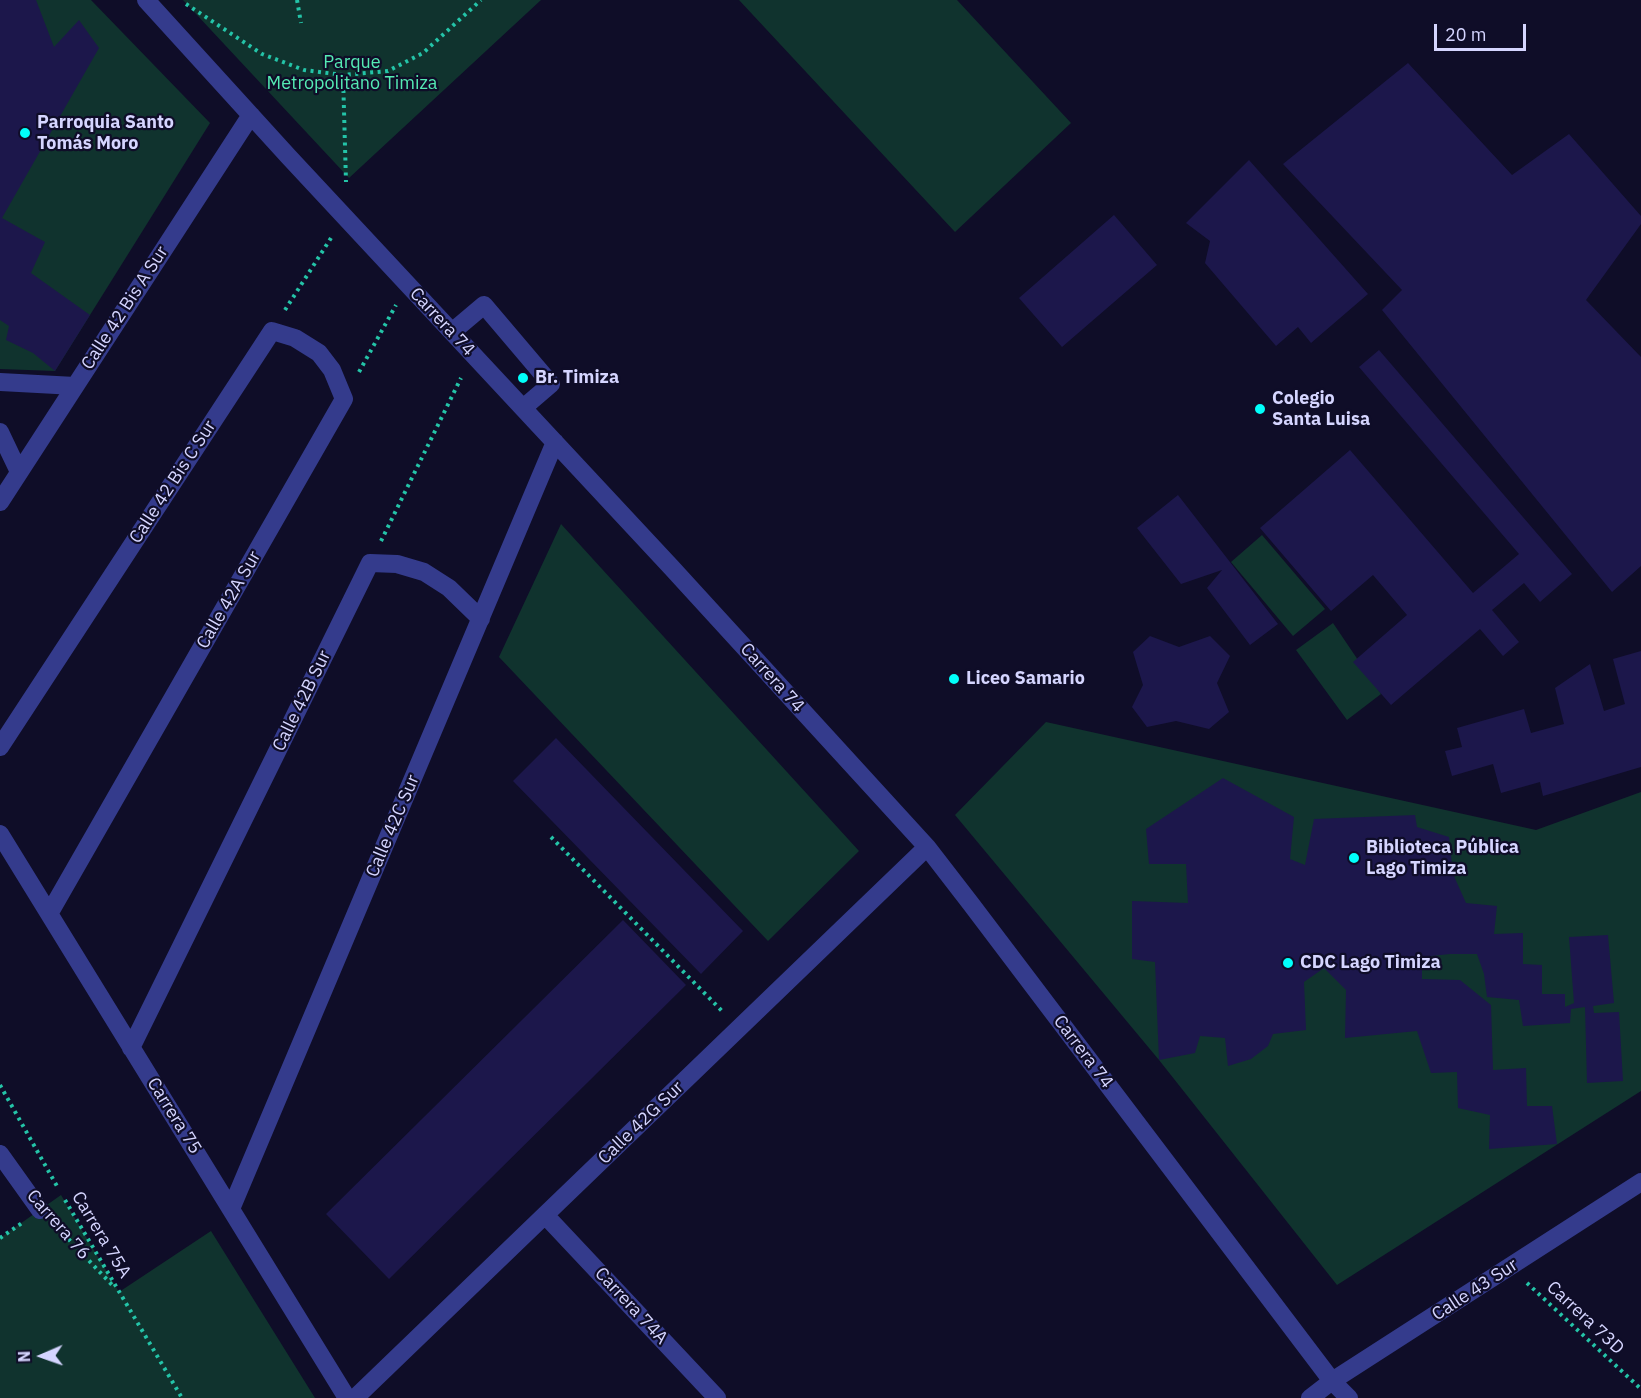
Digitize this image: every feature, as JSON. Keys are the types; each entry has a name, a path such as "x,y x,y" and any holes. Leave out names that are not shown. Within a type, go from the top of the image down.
{"street":[{"name":"Carrera 74","path":"146,0 927,848 1332,1381 1349,1398"},
{"name":"Calle 42 Bis A Sur","path":"0,502 251,115"},
{"path":"452,332 484,305 551,384 523,408"},
{"path":"272,331 295,338 319,353 332,370 344,399"},
{"name":"Calle 42 Bis C Sur","path":"0,747 272,331"},
{"path":"0,382 75,386"},
{"name":"Calle 42A Sur","path":"50,914 344,399"},
{"path":"0,432 19,472"},
{"name":"Calle 42C Sur","path":"231,1209 555,442"},
{"path":"370,563 397,564 424,572 449,588 481,619"},
{"name":"Calle 42B Sur","path":"131,1048 370,563"},
{"name":"Carrera 75","path":"0,834 347,1398"},
{"name":"Calle 42G Sur","path":"356,1398 927,848"},
{"name":"Carrera 76","path":"0,1154 40,1210"},
{"name":"Calle 43 Sur","path":"1310,1398 1332,1381 1641,1182"},
{"name":"Carrera 74A","path":"545,1215 717,1398"}],"path":[{"path":"179,0 262,54 304,70 343,75 388,71 423,53 481,0"},
{"path":"297,0 301,23"},
{"path":"343,75 346,187"},
{"path":"272,331 345,217"},
{"path":"344,399 407,284"},
{"path":"370,563 473,354"},
{"path":"551,837 739,1029"},
{"name":"Carrera 75A","path":"0,1085 61,1195 182,1398"},
{"name":"Carrera 76","path":"40,1210 119,1292"},
{"name":"Carrera 73D","path":"1510,1267 1641,1389"}],"green space":[{"path":"0,0 91,0 210,123 55,371 0,369"},
{"name":"Parque Metropolitano Timiza","path":"183,0 541,0 349,178"},
{"path":"739,0 957,0 1071,123 955,232"},
{"path":"561,524 859,851 768,941 499,657"},
{"path":"1262,535 1325,609 1293,636 1231,562"},
{"path":"1333,623 1381,694 1347,720 1296,650"},
{"path":"1046,722 1536,830 1641,792 1641,1091 1337,1285 1159,1060 955,815"},
{"path":"61,1195 119,1292 211,1231 315,1398 0,1398 0,1238"}],"building":[{"name":"Parroquia Santo Tomás Moro","path":"0,0 36,0 54,47 79,20 99,48 2,218 45,242 31,273 90,315 55,371 33,353 6,340 9,326 0,320"},
{"path":"1408,63 1512,175 1569,134 1641,216 1641,224 1586,300 1641,357 1641,566 1612,592 1382,310 1402,290 1283,164"},
{"path":"1249,160 1368,294 1311,343 1298,327 1276,346 1205,263 1210,241 1186,223"},
{"path":"1114,215 1157,265 1062,347 1019,298"},
{"path":"1379,350 1572,574 1540,602 1524,583 1492,610 1519,642 1503,656 1480,629 1391,705 1353,662 1407,615 1373,575 1331,611 1260,528 1350,450 1473,593 1519,554 1359,367"},
{"path":"1178,495 1278,624 1250,645 1207,588 1222,570 1181,584 1137,528"},
{"path":"1150,636 1179,647 1210,636 1230,656 1217,683 1229,712 1209,729 1176,721 1147,727 1132,707 1143,685 1133,652"},
{"path":"1641,651 1641,767 1543,796 1540,782 1501,793 1493,764 1452,776 1445,751 1462,747 1457,728 1524,709 1531,733 1564,724 1555,688 1590,664 1604,711 1625,704 1613,659"},
{"path":"556,738 743,931 701,974 513,781"},
{"name":"CDC Lago Timiza","path":"1223,778 1294,817 1290,859 1305,865 1314,819 1415,815 1417,827 1449,837 1453,874 1466,903 1497,906 1494,934 1523,933 1523,964 1542,965 1542,994 1565,994 1565,1007 1574,1003 1569,937 1608,935 1614,1003 1593,1006 1594,1013 1619,1012 1623,1081 1587,1083 1585,1007 1571,1009 1570,1023 1523,1026 1519,1000 1487,997 1484,974 1477,954 1422,957 1422,979 1460,980 1491,1005 1493,1070 1526,1068 1527,1106 1552,1106 1557,1144 1489,1149 1490,1115 1458,1108 1457,1072 1431,1073 1417,1031 1345,1038 1346,990 1324,968 1304,982 1306,1030 1273,1034 1268,1046 1251,1059 1228,1066 1225,1038 1200,1036 1195,1053 1159,1060 1155,962 1132,959 1132,901 1188,903 1186,864 1149,864 1146,829"},
{"path":"623,920 686,985 389,1279 326,1214"}],"place":[{"name":"Parroquia Santo Tomás Moro","path":"25,133"},
{"name":"Br. Timiza","path":"523,378"},
{"name":"Colegio Santa Luisa","path":"1260,409"},
{"name":"Liceo Samario","path":"954,679"},
{"name":"Biblioteca Pública Lago Timiza","path":"1354,858"},
{"name":"CDC Lago Timiza","path":"1288,963"}]}
